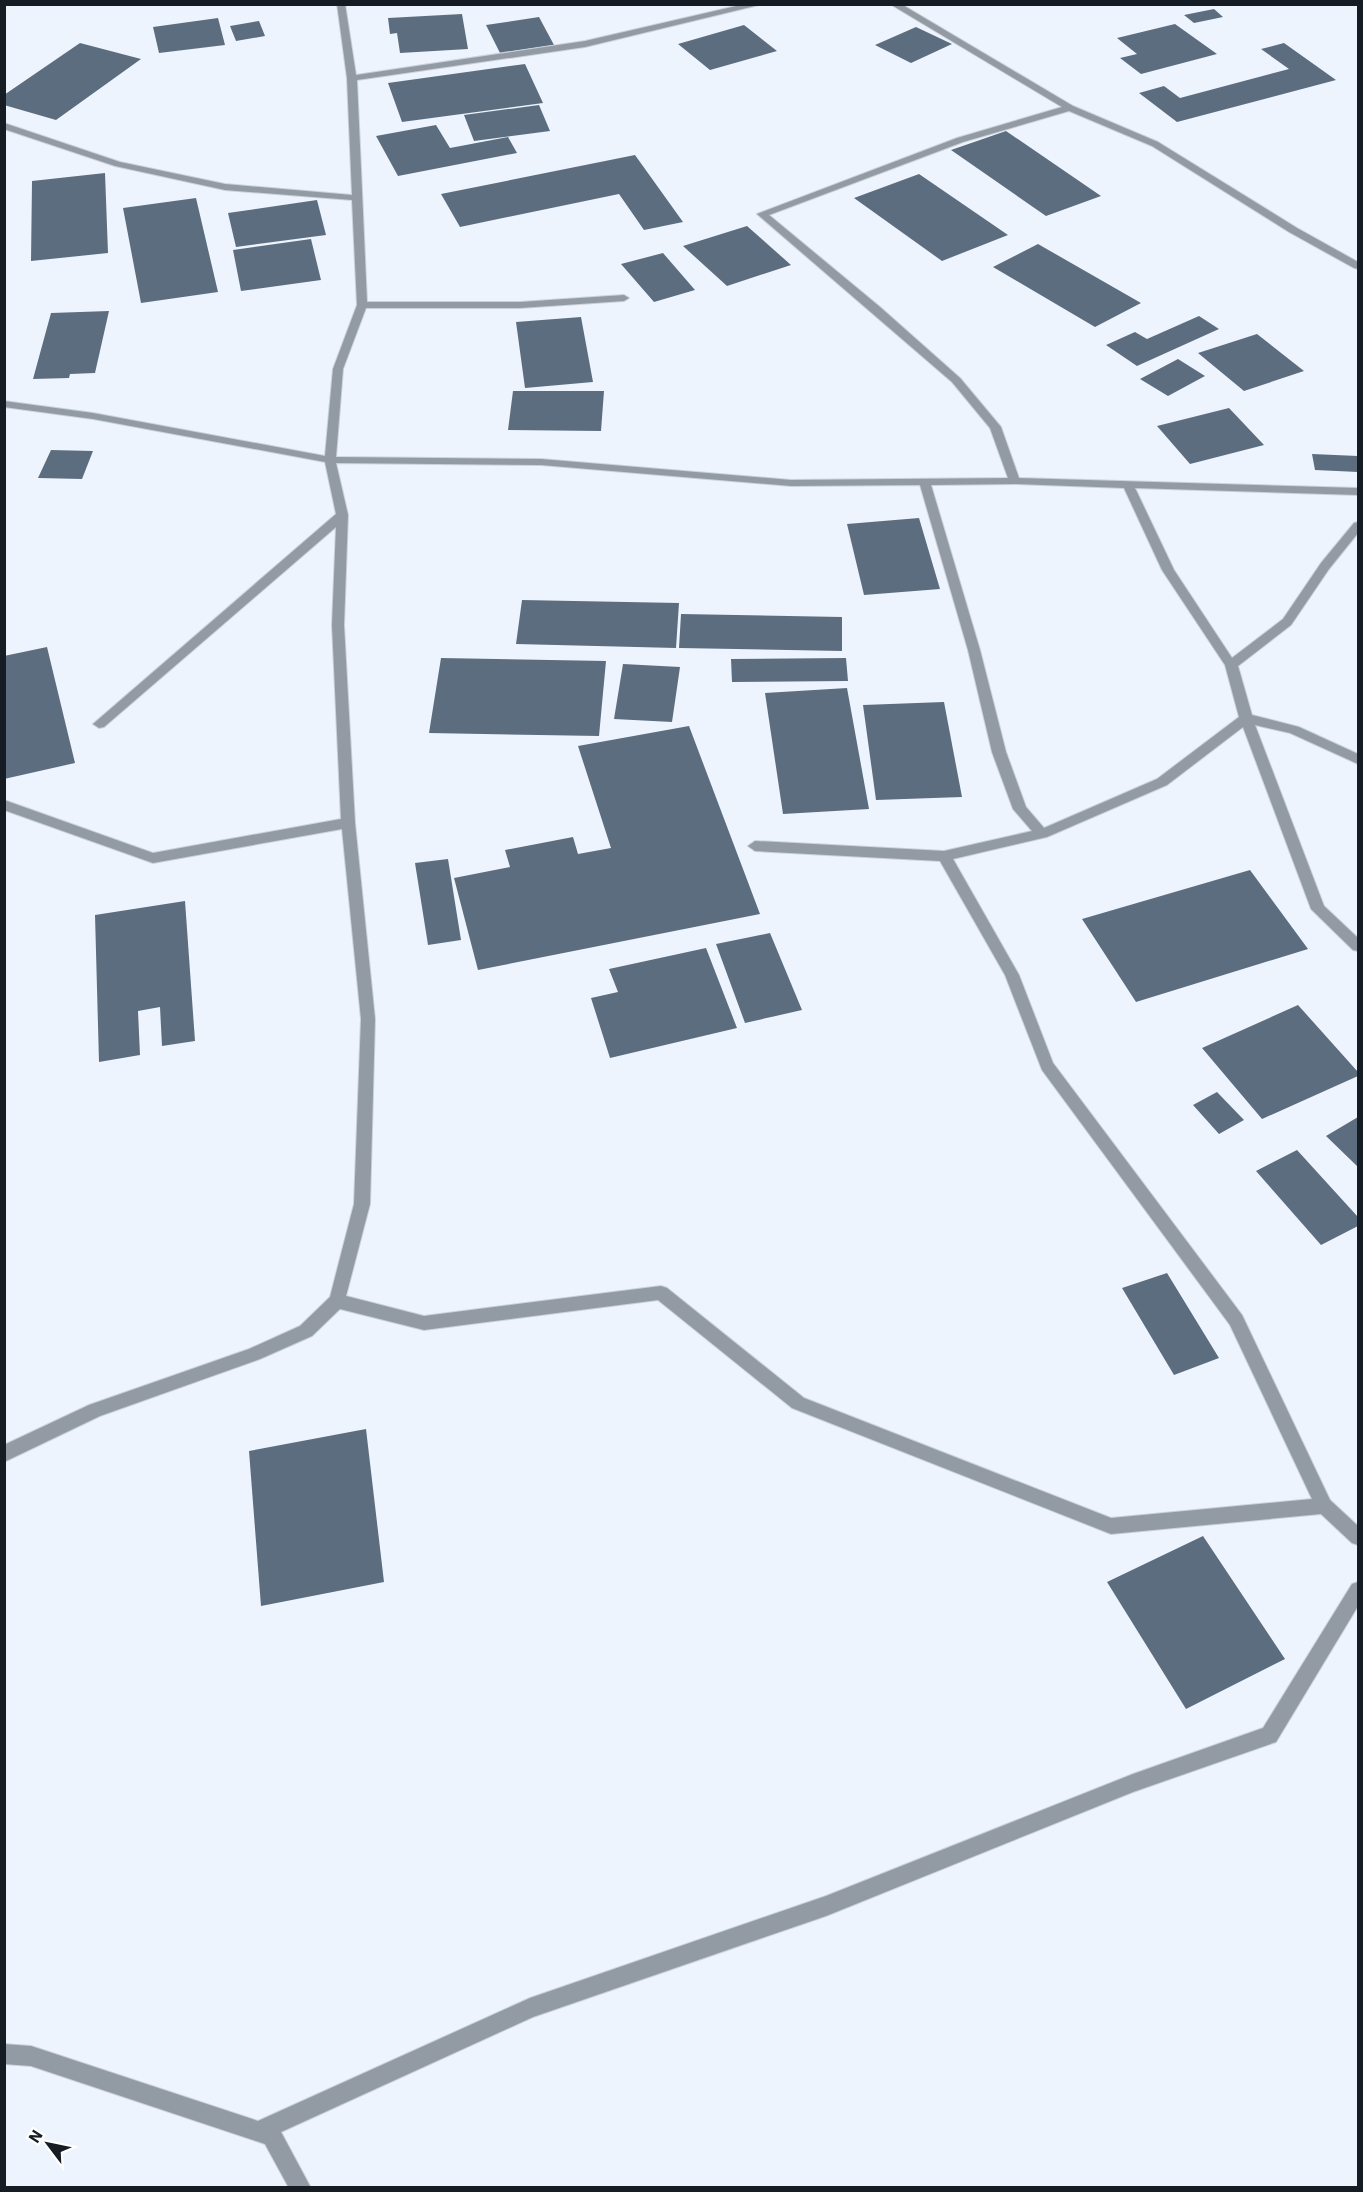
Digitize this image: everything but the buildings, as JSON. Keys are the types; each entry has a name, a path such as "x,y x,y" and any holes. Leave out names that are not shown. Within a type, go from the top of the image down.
{"street":[{"path":"4,1454 95,1410 254,1354 306,1331 337,1300 362,1203 368,1019 348,823 338,625 342,515 330,460 338,369 362,305 352,78 341,4"},
{"path":"352,78 585,44 759,4"},
{"path":"894,4 1070,108 1155,144 1293,230 1359,266"},
{"path":"1015,481 994,427 956,380 876,309 762,214 960,140 1070,108"},
{"path":"4,126 118,164 225,187 358,198"},
{"path":"362,305 520,305 624,298"},
{"path":"4,405 93,416 330,460 541,462 791,483 1015,481 1359,491"},
{"path":"924,481 974,650 999,752 1020,809 1042,834"},
{"path":"1128,485 1168,570 1232,665 1246,718 1318,909 1359,946"},
{"path":"99,724 342,515"},
{"path":"1232,665 1287,622 1325,566 1359,526"},
{"path":"755,846 944,856 1042,834 1162,782 1246,718"},
{"path":"1246,718 1294,730 1359,759"},
{"path":"4,805 153,858 348,823"},
{"path":"944,856 1011,975 1047,1066 1236,1320 1324,1506 1359,1537"},
{"path":"337,1300 424,1323 661,1293 798,1403 1111,1526 1324,1506"},
{"path":"259,2131 530,2008 826,1906 1133,1783 1269,1735 1359,1590"},
{"path":"4,2054 31,2056 272,2136 301,2187"}]}
